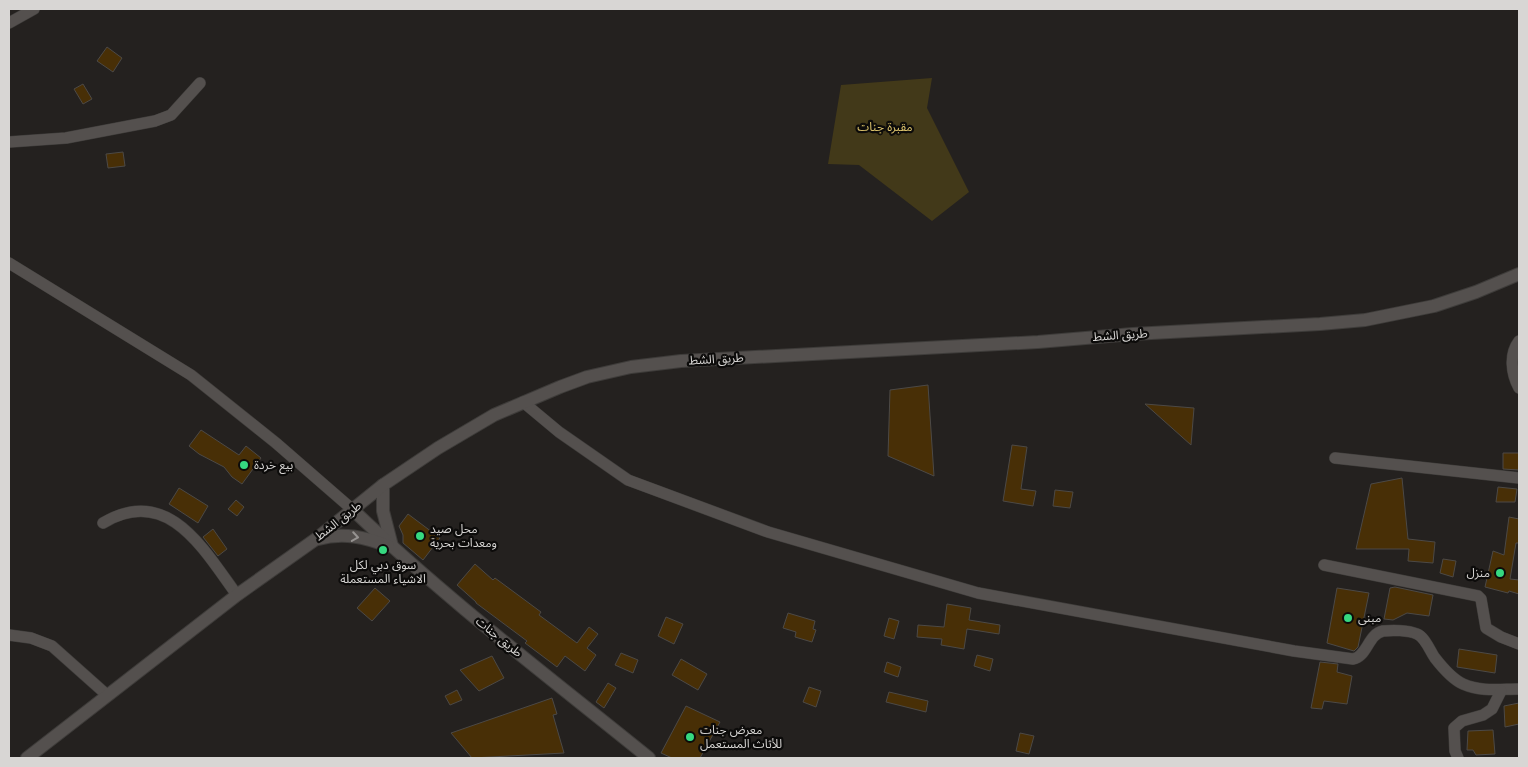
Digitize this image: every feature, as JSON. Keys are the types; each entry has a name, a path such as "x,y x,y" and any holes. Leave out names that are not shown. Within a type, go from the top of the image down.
{"main road":[{"name":"طريق الشط","path":"27,758 237,595 316,539 384,485 438,448 464,432 523,402 587,377 631,367 681,362 1038,342 1133,334 1365,320 1434,306 1476,292 1519,274"},
{"path":"384,485 383,511 393,548"},
{"name":"طريق جنات","path":"353,510 441,590 649,758"},
{"path":"316,539 336,535 360,537 393,548"}],"street":[{"path":"9,24 34,9"},
{"path":"9,142 66,138 155,122 171,115 200,83"},
{"path":"9,262 191,375 276,443 353,510"},
{"path":"1519,341 1514,348 1512,356 1519,388"},
{"path":"523,402 559,432 628,480 768,532 978,593 1294,651 1357,658 1375,634 1382,631 1417,634 1436,658 1462,684 1501,691 1519,689"},
{"path":"1335,458 1519,478"},
{"path":"103,523 114,516 134,510 152,512 167,517 184,529 202,547 237,595"},
{"path":"1324,565 1478,596 1481,599 1486,628 1501,637 1519,644"},
{"path":"9,636 31,638 52,646 108,695"},
{"path":"1458,758 1455,751 1454,728 1462,721 1483,715 1492,709 1501,691"}],"green space":[{"name":"مقبرة جنات","path":"932,78 927,108 969,192 932,221 859,165 828,164 841,85"}],"building":[{"path":"107,47 122,58 113,72 97,61"},
{"path":"83,84 92,99 83,104 74,89"},
{"path":"123,152 125,166 108,168 106,154"},
{"path":"928,385 934,476 888,456 890,390"},
{"path":"1145,404 1194,408 1191,445"},
{"path":"201,430 239,455 246,446 261,458 242,484 232,477 224,467 199,454 189,446"},
{"path":"1012,445 1027,447 1021,489 1036,491 1033,506 1003,501"},
{"path":"1503,453 1519,453 1519,470 1503,469"},
{"path":"1402,478 1408,539 1435,542 1433,563 1408,561 1409,549 1356,549 1371,484"},
{"path":"1498,487 1517,489 1515,502 1496,502"},
{"path":"179,488 208,506 198,523 169,504"},
{"path":"1055,490 1073,492 1070,508 1053,506"},
{"path":"236,500 244,507 237,516 228,509"},
{"name":"محل صيد ومعدات بحرية","path":"408,514 440,538 423,560 403,543 403,535 399,526"},
{"path":"1509,517 1519,519 1519,543 1516,543 1510,579 1519,580 1519,594 1485,587 1493,551 1504,555"},
{"path":"213,529 227,549 218,556 203,537"},
{"path":"1443,559 1456,561 1453,577 1440,573"},
{"path":"475,564 493,580 495,578 541,612 539,615 577,643 589,627 598,634 587,648 596,655 585,671 565,656 557,667 525,643 527,641 476,603 457,585"},
{"path":"1395,587 1433,595 1429,616 1407,613 1393,620 1384,619 1390,588"},
{"path":"375,588 390,601 372,621 357,608"},
{"name":"مبنى","path":"1337,588 1369,593 1358,647 1354,651 1327,643"},
{"path":"947,604 971,608 969,620 1000,625 999,634 967,629 964,649 941,645 942,639 917,637 918,625 944,627"},
{"path":"788,613 815,621 813,629 816,630 812,642 795,637 796,632 783,628"},
{"path":"666,617 683,624 674,644 658,636"},
{"path":"889,618 899,621 894,639 884,636"},
{"path":"1459,649 1497,655 1495,673 1457,667"},
{"path":"621,653 638,660 633,673 615,665"},
{"path":"977,655 993,659 990,671 974,666"},
{"path":"492,656 504,678 479,691 460,670"},
{"path":"681,659 707,674 698,690 672,675"},
{"path":"887,662 901,667 898,677 884,672"},
{"path":"1320,662 1338,664 1337,672 1352,676 1347,704 1324,701 1322,709 1311,708"},
{"path":"608,683 616,688 604,708 596,702"},
{"path":"809,687 821,691 816,707 803,702"},
{"path":"457,690 462,700 450,705 445,696"},
{"path":"889,692 928,701 926,712 886,702"},
{"path":"552,698 557,714 553,715 564,753 472,758 451,733"},
{"path":"1519,703 1519,724 1505,727 1504,706"},
{"name":"معرض جنات للأثاث المستعمل","path":"686,706 720,722 700,758 672,758 661,753"},
{"path":"1493,730 1495,754 1476,755 1473,750 1467,750 1468,731"},
{"path":"1020,733 1034,736 1029,754 1016,751"}],"place":[{"name":"بيع خردة","path":"244,465"},
{"name":"محل صيد ومعدات بحرية","path":"420,536"},
{"name":"سوق دبي لكل الاشياء المستعملة","path":"383,550"},
{"name":"منزل","path":"1500,573"},
{"name":"مبنى","path":"1348,618"},
{"name":"معرض جنات للأثاث المستعمل","path":"690,737"}]}
